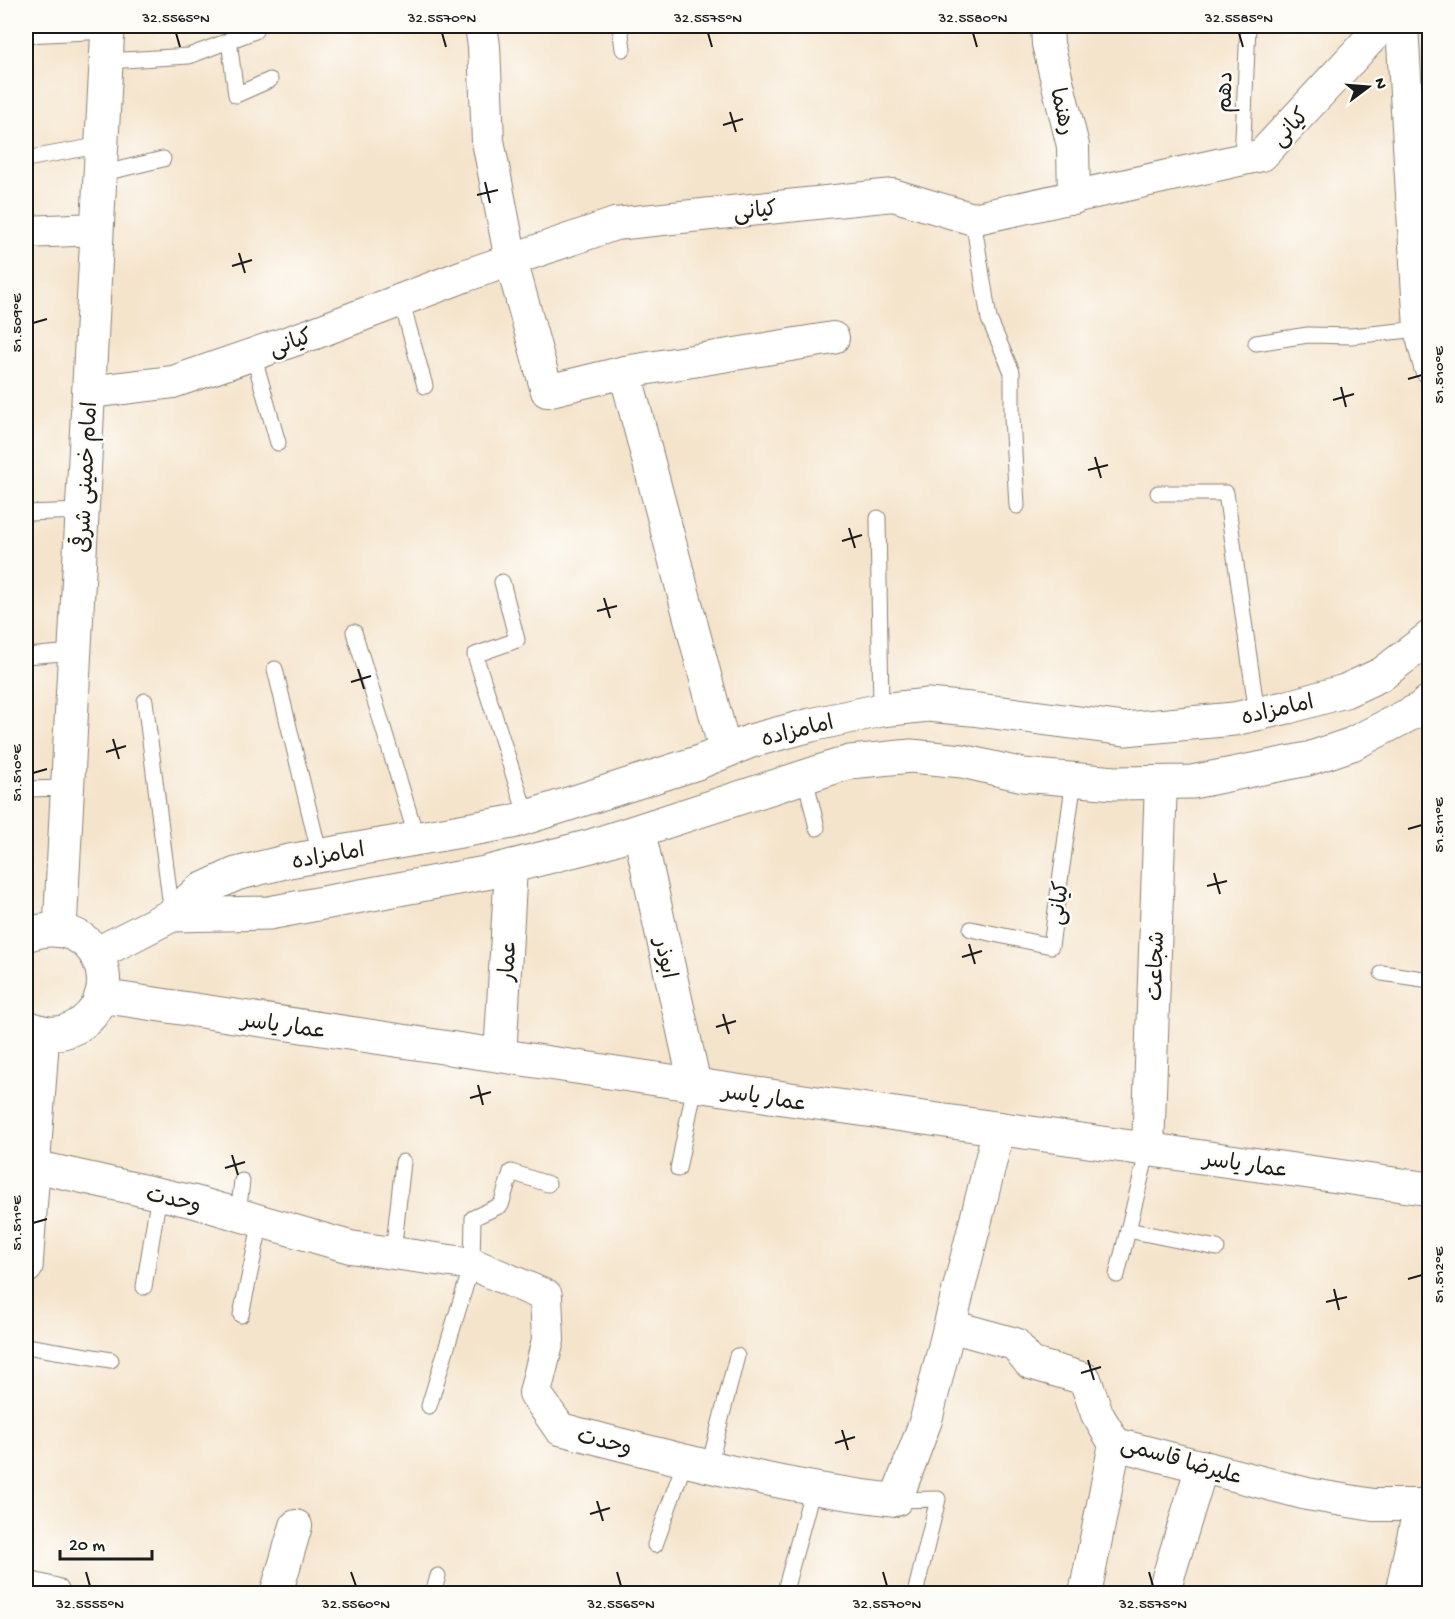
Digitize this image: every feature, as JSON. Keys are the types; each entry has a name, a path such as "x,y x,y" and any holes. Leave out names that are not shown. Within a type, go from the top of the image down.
{"street":[{"path":"481,26 488,141 511,260 547,391 625,372 833,338"},
{"name":"رهنما","path":"1047,26 1048,44 1073,146 1074,198"},
{"name":"کیانی","path":"89,392 173,382 615,224 893,195 973,219 1262,155 1382,26"},
{"path":"1402,26 1419,149 1424,291 1420,329 1430,367"},
{"name":"امام خمینی شرقی","path":"60,929 108,39"},
{"path":"26,232 97,229"},
{"path":"625,372 725,752"},
{"name":"امامزاده","path":"96,954 172,915 199,891 236,874 527,817 687,766 751,741 811,725 881,710 939,706 1125,729 1234,719 1288,708 1345,691 1382,674 1430,637"},
{"name":"امامزاده","path":"172,915 269,913 511,867 591,846 850,762 911,756 962,761 1023,775 1115,783 1192,782 1308,759 1352,744 1420,709 1430,700"},
{"name":"شجاعت","path":"1148,1149 1161,782"},
{"name":"ابوذر","path":"639,831 695,1085"},
{"name":"عمار","path":"500,1056 511,867"},
{"path":"26,935 41,929 60,929 77,935 91,946 96,954 104,980 101,996 94,1011 83,1023 68,1031 51,1034 34,1029 33,1166 26,1267"},
{"name":"عمار یاسر","path":"101,996 695,1085 1430,1189"},
{"path":"896,1500 926,1420 999,1128"},
{"name":"وحدت","path":"33,1166 159,1194 350,1246 472,1264 546,1296 548,1340 535,1393 560,1429 697,1463 839,1494 896,1500"},
{"name":"علیرضا قاسمی","path":"950,1326 1015,1344 1030,1363 1085,1379 1097,1414 1115,1444 1307,1494 1373,1505 1425,1505"},
{"path":"1085,1593 1115,1444"},
{"path":"1163,1593 1202,1466"},
{"path":"1401,1593 1425,1505"},
{"path":"276,1593 296,1526"},
{"path":"26,1587 54,1593"}],"lane":[{"path":"26,35 108,39 189,56 255,31 254,26"},
{"path":"620,26 623,49"},
{"name":"دهم","path":"1242,160 1248,26"},
{"path":"229,40 236,95 270,80"},
{"path":"26,159 163,159"},
{"path":"973,219 989,319 1012,372 1017,507"},
{"path":"401,300 425,387"},
{"path":"1256,343 1308,335 1350,336 1420,329"},
{"path":"253,354 278,443"},
{"path":"1158,493 1226,493 1257,714"},
{"path":"26,513 82,511"},
{"path":"878,518 881,710"},
{"path":"502,582 517,640 475,655 527,817"},
{"path":"354,632 417,838"},
{"path":"26,656 74,652"},
{"path":"274,669 321,856"},
{"path":"145,701 172,915"},
{"path":"805,777 817,828"},
{"name":"کیانی","path":"971,929 1051,946 1074,779"},
{"path":"26,789 67,788"},
{"path":"1382,973 1430,980"},
{"path":"678,1169 695,1085"},
{"path":"1117,1275 1148,1149"},
{"path":"393,1252 403,1162"},
{"path":"429,1406 472,1264 473,1218 501,1205 511,1172 548,1184"},
{"path":"241,1315 249,1218 242,1181"},
{"path":"144,1287 159,1194"},
{"path":"1128,1230 1217,1248"},
{"path":"26,1346 111,1360"},
{"path":"655,1545 697,1463 737,1356"},
{"path":"784,1593 813,1488"},
{"path":"896,1500 938,1499 915,1593"},
{"path":"433,1593 438,1576"}]}
